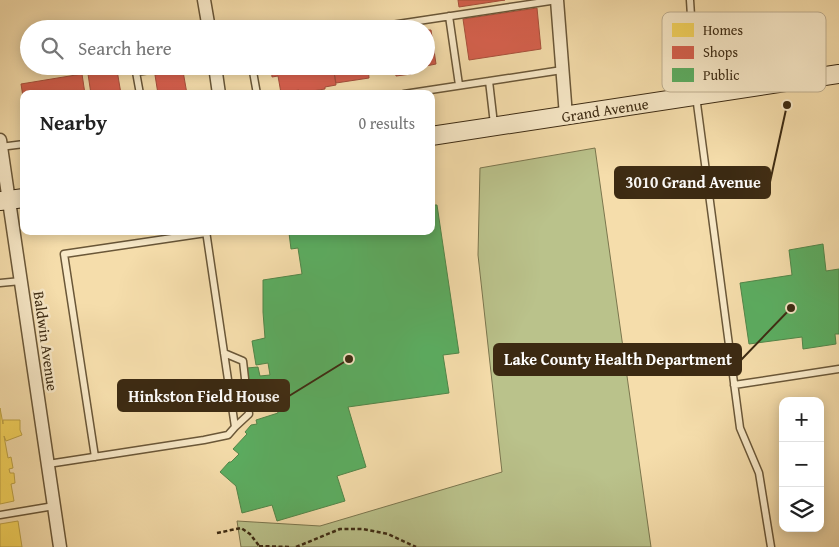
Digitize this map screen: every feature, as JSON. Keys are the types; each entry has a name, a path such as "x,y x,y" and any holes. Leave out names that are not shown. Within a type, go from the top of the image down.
{"main road":[{"name":"Grand Avenue","path":"826,76 839,74"},
{"name":"Grand Avenue","path":"435,135 722,92"}],"street":[{"path":"204,0 207,20"},
{"path":"557,0 566,116"},
{"path":"216,75 218,90"},
{"name":"Baldwin Avenue","path":"0,145 11,200 60,547"}],"lane":[{"path":"423,20 557,0"},
{"path":"449,16 460,85"},
{"path":"434,90 562,70"},
{"path":"137,75 139,90"},
{"path":"253,75 255,90"},
{"path":"489,81 495,127"},
{"path":"696,92 740,428 759,472 771,547"},
{"path":"0,145 20,144"},
{"path":"95,457 64,254 187,235"},
{"path":"206,235 235,427"},
{"path":"0,283 21,280"},
{"path":"48,464 228,435 250,414 243,361 224,353"},
{"path":"734,385 839,369"},
{"path":"0,515 54,506"}],"path":[{"path":"217,533 241,528 250,534 260,546 290,547"},
{"path":"296,547 340,529 363,529 388,534 416,547"}],"green space":[{"path":"595,148 651,547 241,547 237,521 320,526 502,472 478,255 480,168"}],"building: Homes":[{"path":"0,408 3,424 3,420 20,420 22,435 6,441 4,436 8,458 11,457 13,468 9,469 10,473 14,473 15,483 11,484 14,501 0,504"},
{"path":"18,521 22,547 0,547 0,524"}],"building: Shops":[{"path":"458,0 505,0 459,7"},
{"path":"537,8 541,49 469,60 463,19"},
{"path":"82,75 84,90 22,90 21,84"},
{"path":"88,75 118,75 120,90 90,90"},
{"path":"155,75 184,75 186,90 157,90"},
{"path":"272,75 334,75 336,85 318,90 280,90 278,76 272,77"},
{"path":"335,75 369,75 369,78 336,83"}],"building: Public":[{"path":"435,205 437,205 459,353 443,355 449,393 348,407 366,467 337,476 345,501 277,521 272,505 242,513 236,486 220,472 239,454 233,449 247,434 245,432 251,425 257,424 256,420 278,413 271,384 261,385 262,395 251,396 247,368 258,367 260,376 270,375 268,363 256,365 252,341 265,338 263,280 302,274 298,248 291,249 289,235 435,235"},
{"path":"823,244 826,271 839,269 839,334 835,334 836,344 803,349 802,337 749,344 740,283 792,275 789,250"}],"place":[{"name":"3010 Grand Avenue","path":"787,105"},
{"name":"Lake County Health Department","path":"791,308"},
{"name":"Hinkston Field House","path":"349,359"}]}
